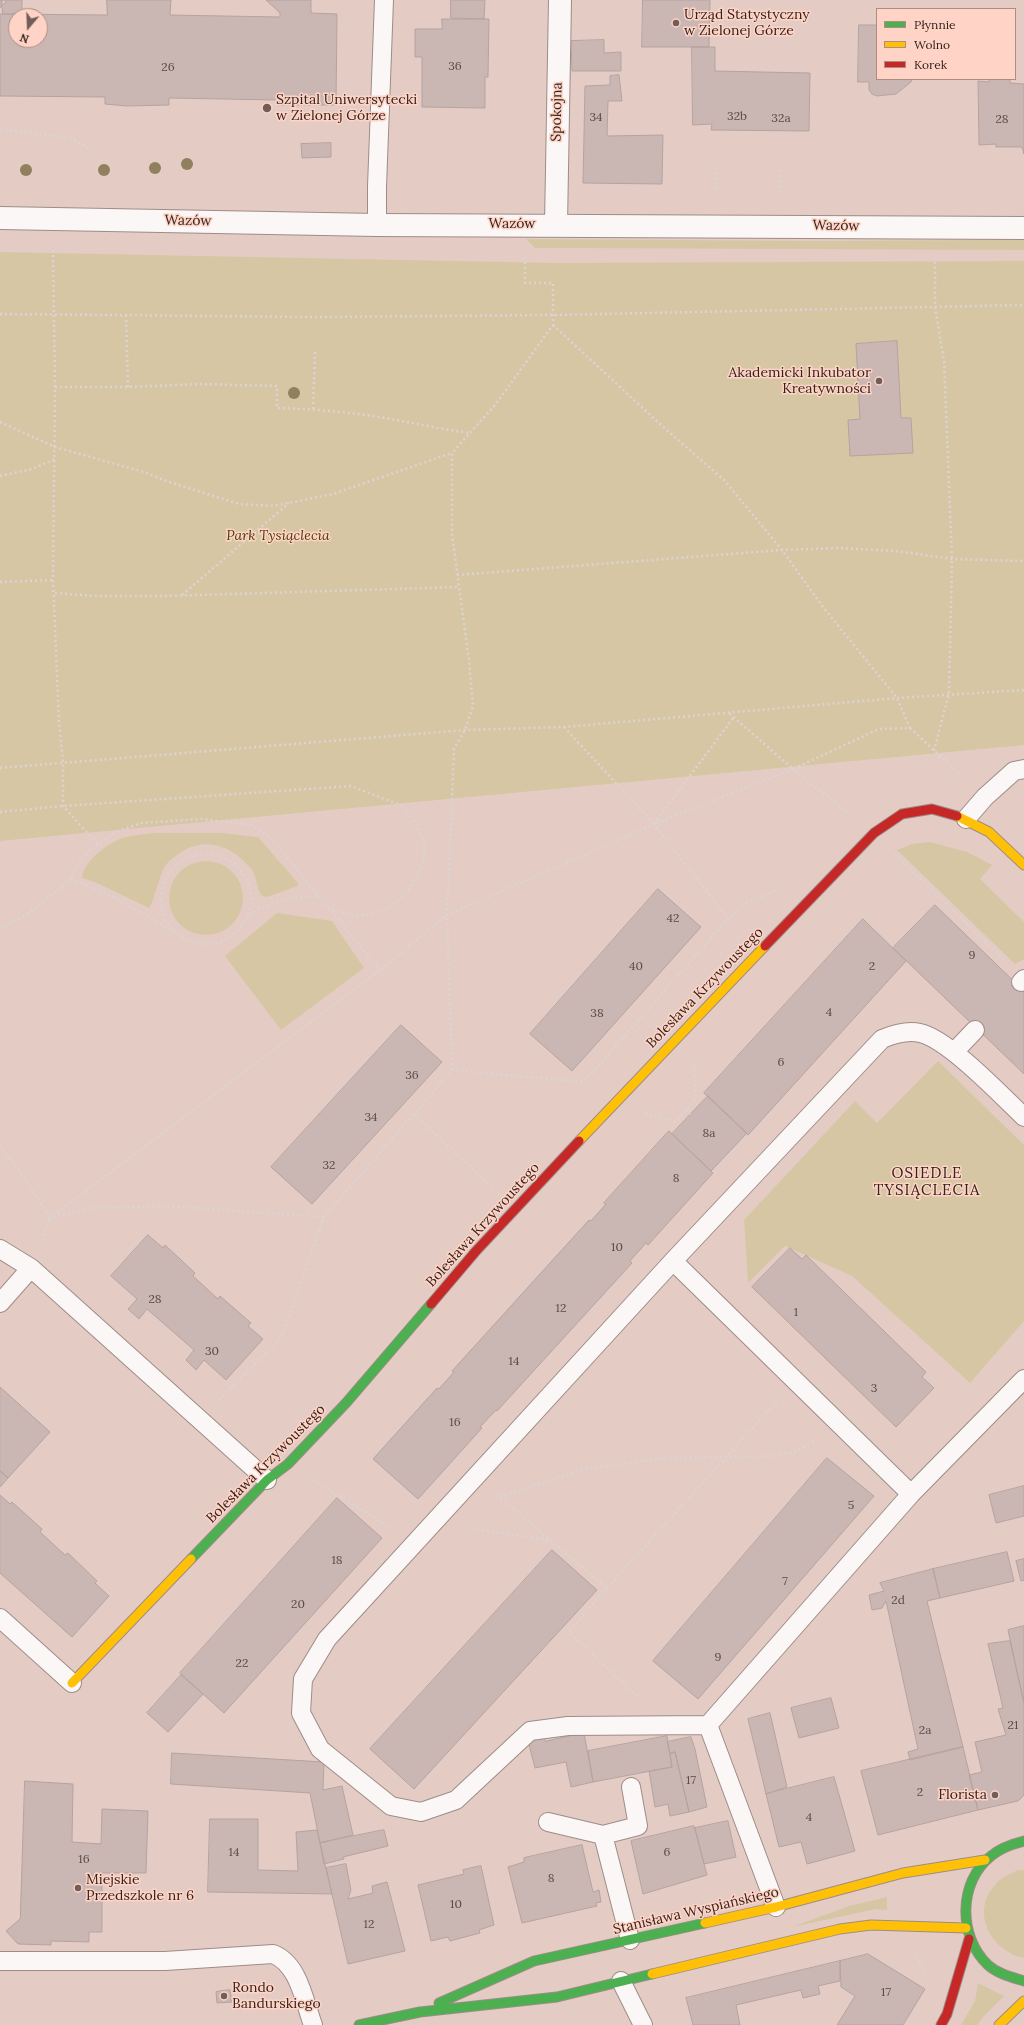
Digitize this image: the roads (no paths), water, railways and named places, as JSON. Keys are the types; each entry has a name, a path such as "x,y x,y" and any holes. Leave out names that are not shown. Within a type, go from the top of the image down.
{"street":[{"name":"Spokojna","path":"556,225 560,0"},
{"name":"Wazów","path":"0,218 377,225 1024,228"},
{"name":"Bolesława Krzywoustego","path":"72,1684 267,1480 288,1464 346,1403 476,1251 614,1104 874,833 902,814 932,809 966,819"},
{"path":"966,819 989,832 1024,865"},
{"path":"1024,1842 1010,1845 985,1860 971,1880 964,1903 966,1928 980,1957 996,1971 1016,1980 1024,1981"},
{"name":"Stanisława Wyspiańskiego","path":"420,2012 534,1962 776,1907 903,1873 985,1860"},
{"name":"Stanisława Wyspiańskiego","path":"359,2025 420,2012 557,1997 840,1929 872,1925 966,1928"},
{"path":"941,2025 947,2014 970,1939"},
{"path":"999,2025 1024,2001"}],"lane":[{"path":"377,225 384,0"},
{"path":"966,819 985,797 1014,771 1024,769"},
{"path":"954,1052 975,1030"},
{"path":"1024,1117 954,1052 940,1041 921,1033 901,1032 882,1039 673,1262 327,1639 303,1679 301,1713 320,1749 391,1806 421,1812 456,1800 530,1731 568,1726 708,1725 911,1494 1024,1378"},
{"path":"0,1249 31,1268 267,1480"},
{"path":"673,1262 911,1494"},
{"path":"0,1303 31,1268"},
{"path":"0,1618 72,1684"},
{"path":"708,1725 776,1907"},
{"path":"548,1822 603,1835 638,1826 631,1787"},
{"path":"603,1835 630,1940"},
{"path":"0,1961 165,1961 274,1954 283,1958 291,1968 313,2025"},
{"path":"621,1981 643,2025"}],"place":[{"name":"Urząd Statystyczny w Zielonej Górze","path":"676,23"},
{"name":"Szpital Uniwersytecki w Zielonej Górze","path":"267,108"},
{"name":"Akademicki Inkubator Kreatywności","path":"879,381"},
{"name":"Florista","path":"995,1795"},
{"name":"Miejskie Przedszkole nr 6","path":"78,1888"},
{"name":"Rondo Bandurskiego","path":"224,1996"}],"district":[{"name":"OSIEDLE TYSIĄCLECIA","path":"927,1182"}],"park label":[{"name":"Park Tysiąclecia","path":"278,536"}]}
